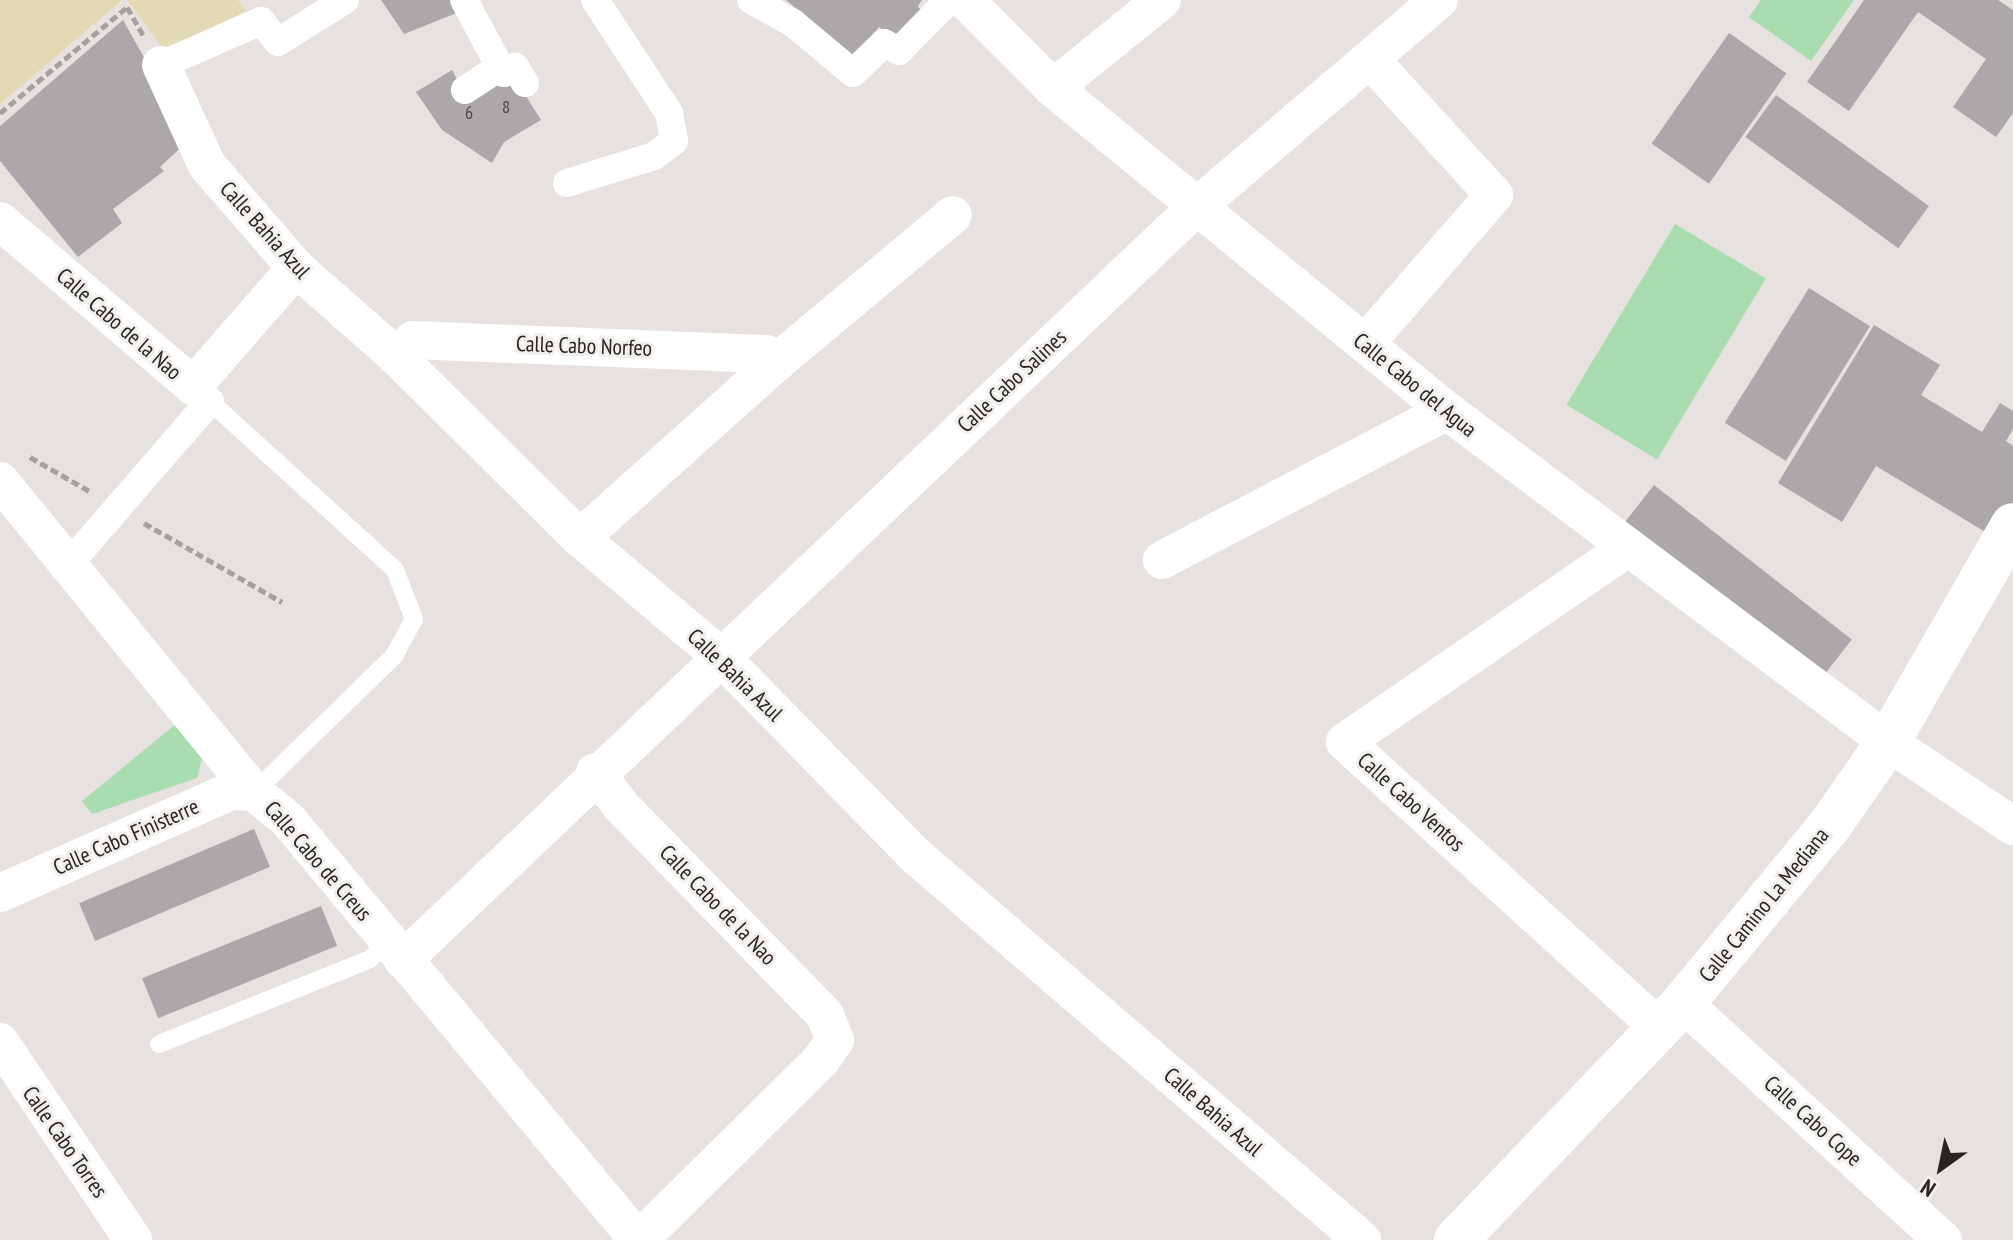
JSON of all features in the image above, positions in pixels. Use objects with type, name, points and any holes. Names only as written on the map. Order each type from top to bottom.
[{"type":"street","points":[[161,65],[261,21],[278,42],[345,0]]},
{"type":"street","points":[[464,0],[504,73],[515,67],[525,83]]},
{"type":"street","points":[[567,183],[654,156],[674,141],[669,113],[595,0]]},
{"type":"street","points":[[751,0],[793,23],[853,73],[884,43],[899,51],[949,0]]},
{"type":"street","name":"Calle Cabo del Agua","points":[[965,0],[1053,88],[1194,209],[1447,411],[1888,742],[2013,826]]},
{"type":"street","points":[[1053,88],[1162,0]]},
{"type":"street","name":"Calle Cabo Salines","points":[[395,951],[720,656],[1194,209],[1439,0]]},
{"type":"street","points":[[1365,344],[1494,195],[1370,59]]},
{"type":"street","name":"Calle Bahia Azul","points":[[161,65],[207,165],[296,268],[396,356],[580,538],[720,656],[916,856],[1362,1240]]},
{"type":"street","points":[[465,90],[500,67]]},
{"type":"street","points":[[580,538],[777,362],[953,215]]},
{"type":"street","name":"Calle Cabo de la Nao","points":[[0,221],[201,394],[296,268]]},
{"type":"street","name":"Calle Cabo Norfeo","points":[[396,356],[413,340],[766,354],[777,362]]},
{"type":"street","points":[[68,565],[201,394]]},
{"type":"street","points":[[1162,560],[1447,411]]},
{"type":"street","name":"Calle Cabo de Creus","points":[[0,481],[254,792],[272,803],[639,1240]]},
{"type":"street","name":"Calle Camino La Mediana","points":[[1456,1240],[1671,1016],[1828,828],[1888,742],[2013,525]]},
{"type":"street","name":"Calle Cabo Ventos","points":[[1627,548],[1345,742],[1671,1016]]},
{"type":"street","name":"Calle Cabo de la Nao","points":[[595,772],[622,807],[825,1015],[835,1040],[821,1060],[639,1240]]},
{"type":"street","name":"Calle Cabo Finisterre","points":[[0,893],[231,791],[254,792]]},
{"type":"street","name":"Calle Cabo Cope","points":[[1671,1016],[1943,1240]]},
{"type":"street","name":"Calle Cabo Torres","points":[[0,1042],[133,1240]]},
{"type":"lane","points":[[201,394],[395,570],[414,619],[394,656],[254,792]]},
{"type":"lane","points":[[159,1044],[395,951]]},
{"type":"path","points":[[0,113],[127,7],[161,65]]},
{"type":"green space","points":[[1761,0],[1854,0],[1811,61],[1749,17]]},
{"type":"green space","points":[[1675,224],[1766,279],[1657,459],[1566,405]]},
{"type":"green space","points":[[176,724],[203,754],[197,778],[92,814],[82,801]]},
{"type":"sand","points":[[0,0],[122,0],[0,104]]},
{"type":"sand","points":[[127,0],[238,0],[246,11],[164,50]]},
{"type":"building","points":[[381,0],[452,0],[459,12],[404,34]]},
{"type":"building","points":[[786,0],[922,0],[918,6],[921,11],[896,40],[879,27],[855,57]]},
{"type":"building","points":[[1864,0],[1998,0],[2013,10],[2013,113],[1996,137],[1953,107],[1986,59],[1918,12],[1849,111],[1807,82]]},
{"type":"building","points":[[123,20],[190,139],[160,167],[164,171],[113,209],[122,223],[78,257],[0,161],[0,126]]},
{"type":"building","points":[[1729,33],[1786,73],[1709,184],[1652,144]]},
{"type":"building","points":[[452,70],[467,97],[511,72],[541,120],[504,142],[492,163],[442,130],[416,92]]},
{"type":"building","points":[[1776,95],[1929,206],[1898,248],[1745,137]]},
{"type":"building","points":[[1809,288],[1870,326],[1786,461],[1725,423]]},
{"type":"building","points":[[1874,325],[1940,365],[1921,395],[1982,432],[2000,403],[2013,411],[2013,429],[2006,441],[2013,446],[2013,513],[1997,539],[1876,466],[1842,522],[1778,483]]},
{"type":"building","points":[[1654,485],[1852,640],[1822,678],[1624,524]]},
{"type":"building","points":[[254,829],[270,867],[95,941],[79,903]]},
{"type":"building","points":[[321,906],[337,946],[158,1018],[142,978]]}]
